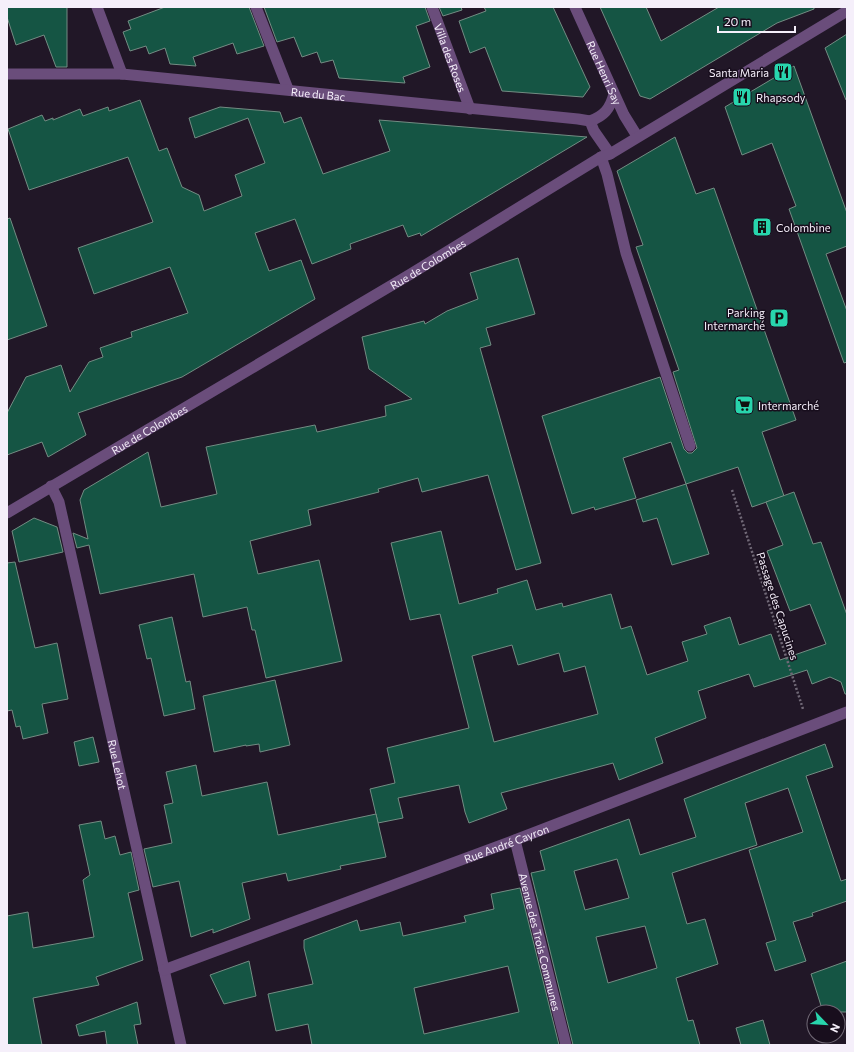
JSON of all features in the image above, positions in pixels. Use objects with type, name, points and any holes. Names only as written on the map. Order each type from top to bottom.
[{"type":"street","points":[[97,7],[122,74]]},
{"type":"street","points":[[256,7],[288,90]]},
{"type":"street","name":"Villa des Roses","points":[[432,7],[470,109]]},
{"type":"street","name":"Rue Henri Say","points":[[575,7],[614,94],[637,136]]},
{"type":"street","name":"Rue de Colombes","points":[[7,513],[409,275],[637,136],[847,11]]},
{"type":"street","name":"Rue du Bac","points":[[7,74],[122,74],[590,121]]},
{"type":"street","points":[[614,94],[611,105],[602,116],[590,121],[606,155],[607,174],[626,253],[690,446]]},
{"type":"street","name":"Rue Lehot","points":[[51,486],[59,502],[181,1045]]},
{"type":"street","name":"Rue André Cayron","points":[[164,970],[515,840],[847,712]]},
{"type":"street","name":"Avenue des Trois Communes","points":[[515,840],[566,1045]]},
{"type":"path","name":"Passage des Capucines","points":[[732,490],[809,726]]},
{"type":"building","points":[[7,7],[67,7],[67,67],[56,67],[44,35],[16,45],[7,17]]},
{"type":"building","points":[[165,7],[249,7],[264,46],[237,54],[233,43],[193,57],[196,66],[170,64],[165,48],[149,54],[146,46],[130,51],[123,32],[131,29],[128,21]]},
{"type":"building","points":[[264,7],[425,7],[430,21],[416,26],[430,67],[403,77],[405,83],[339,78],[333,60],[321,63],[317,52],[302,57],[294,37],[277,42]]},
{"type":"building","points":[[439,7],[461,7],[462,10],[443,16]]},
{"type":"building","points":[[484,7],[553,7],[590,87],[583,97],[502,91],[485,47],[470,53],[459,21],[486,11]]},
{"type":"building","points":[[600,7],[646,7],[661,41],[719,7],[814,7],[814,9],[777,23],[650,99],[640,96]]},
{"type":"building","points":[[847,34],[847,100],[846,100],[825,48]]},
{"type":"building","points":[[794,66],[847,213],[847,246],[826,254],[847,311],[847,362],[844,363],[789,209],[796,206],[772,143],[742,155],[725,107]]},
{"type":"building","points":[[140,100],[159,151],[167,148],[182,187],[199,195],[204,211],[242,196],[235,175],[265,163],[248,118],[195,138],[189,118],[220,107],[280,112],[284,123],[301,117],[323,174],[390,151],[379,120],[587,137],[421,236],[420,233],[408,237],[403,225],[350,244],[351,249],[312,264],[295,219],[255,233],[269,271],[301,260],[315,299],[182,377],[78,413],[86,435],[48,457],[42,442],[7,455],[7,413],[26,377],[61,365],[70,392],[89,362],[103,357],[100,348],[132,337],[131,332],[188,313],[170,267],[94,294],[78,248],[153,222],[128,157],[29,190],[8,129],[42,115],[45,121],[53,118],[53,120],[80,109],[83,116],[108,107],[109,111]]},
{"type":"building","points":[[675,137],[696,194],[714,188],[796,420],[762,432],[784,496],[752,507],[738,467],[686,484],[671,442],[623,458],[636,498],[595,510],[594,507],[572,514],[542,416],[660,377],[684,449],[688,453],[692,453],[697,448],[673,372],[679,370],[636,247],[643,245],[617,171]]},
{"type":"building","points":[[10,218],[47,326],[7,340],[7,219]]},
{"type":"building","points":[[518,258],[535,314],[486,328],[491,345],[480,348],[541,563],[516,570],[488,475],[422,492],[418,478],[378,489],[379,492],[308,510],[311,525],[250,541],[258,574],[319,560],[342,661],[266,678],[255,630],[252,630],[247,607],[203,617],[194,574],[100,594],[89,545],[77,548],[73,533],[88,539],[80,500],[84,490],[148,452],[161,507],[217,494],[206,447],[315,425],[317,432],[386,416],[385,406],[412,399],[369,369],[362,337],[424,321],[425,324],[447,311],[478,299],[470,273]]},
{"type":"building","points":[[686,484],[709,554],[672,565],[657,518],[643,522],[636,500]]},
{"type":"building","points":[[794,492],[813,544],[821,542],[847,615],[847,694],[845,694],[841,682],[830,677],[812,684],[807,670],[754,687],[749,674],[698,691],[706,718],[655,738],[663,763],[619,780],[613,763],[501,793],[507,809],[469,823],[459,785],[398,798],[403,818],[378,823],[370,789],[395,783],[387,748],[469,728],[440,614],[410,620],[391,543],[441,531],[459,604],[498,593],[497,589],[527,580],[536,610],[562,603],[563,607],[611,594],[621,629],[631,626],[647,675],[688,661],[682,642],[707,634],[704,626],[730,617],[739,645],[771,634],[780,660],[826,644],[810,604],[790,611],[767,551],[783,545],[766,502]],"holes":[[[512,645],[518,665],[559,653],[564,672],[585,666],[598,714],[494,742],[472,656]]]},
{"type":"building","points":[[34,518],[57,527],[63,552],[19,562],[12,531]]},
{"type":"building","points":[[15,562],[35,648],[57,643],[68,699],[42,704],[48,733],[23,739],[20,726],[16,727],[12,710],[7,711],[7,563]]},
{"type":"building","points":[[172,617],[186,682],[190,681],[195,709],[164,716],[151,658],[147,659],[139,625]]},
{"type":"building","points":[[275,680],[290,745],[260,752],[259,744],[246,745],[214,752],[203,696]]},
{"type":"building","points":[[93,737],[99,762],[79,766],[74,742]]},
{"type":"building","points":[[825,744],[833,767],[806,776],[841,881],[847,879],[847,901],[812,913],[813,916],[793,922],[806,961],[775,971],[766,943],[776,940],[749,850],[803,832],[788,788],[745,803],[757,845],[672,873],[687,924],[705,919],[718,964],[676,978],[688,1021],[693,1020],[700,1045],[573,1045],[531,873],[545,870],[540,851],[629,819],[640,855],[696,837],[684,799]],"holes":[[[617,859],[629,898],[585,910],[574,871]],[[645,926],[657,968],[608,983],[596,937]]]},
{"type":"building","points":[[196,765],[202,796],[267,782],[278,835],[376,814],[386,857],[340,866],[341,869],[288,881],[286,873],[242,883],[250,919],[213,933],[213,929],[191,937],[179,881],[153,887],[144,849],[172,843],[164,805],[173,803],[166,772]]},
{"type":"building","points":[[101,821],[105,839],[115,836],[120,855],[131,852],[139,890],[128,893],[143,960],[96,977],[99,985],[33,998],[42,1045],[7,1045],[7,916],[28,912],[33,948],[94,937],[83,880],[90,875],[79,825]]},
{"type":"building","points":[[520,888],[559,1045],[312,1045],[308,1024],[276,1031],[268,994],[313,984],[304,948],[304,940],[357,920],[360,931],[400,922],[403,936],[466,922],[464,916],[494,909],[491,894]],"holes":[[[508,966],[519,1012],[424,1034],[414,988]]]},
{"type":"building","points":[[249,961],[256,996],[224,1004],[210,975]]},
{"type":"building","points":[[847,961],[847,1012],[846,1004],[820,1004],[811,974]]},
{"type":"building","points":[[137,1002],[141,1024],[134,1025],[138,1045],[107,1045],[105,1031],[79,1036],[76,1025]]},
{"type":"building","points":[[763,1020],[770,1045],[741,1045],[736,1028]]},
{"type":"place","name":"Santa Maria","points":[[783,72]]},
{"type":"place","name":"Rhapsody","points":[[742,97]]},
{"type":"place","name":"Colombine","points":[[762,227]]},
{"type":"place","name":"Parking Intermarché","points":[[779,318]]},
{"type":"place","name":"Intermarché","points":[[744,405]]}]
